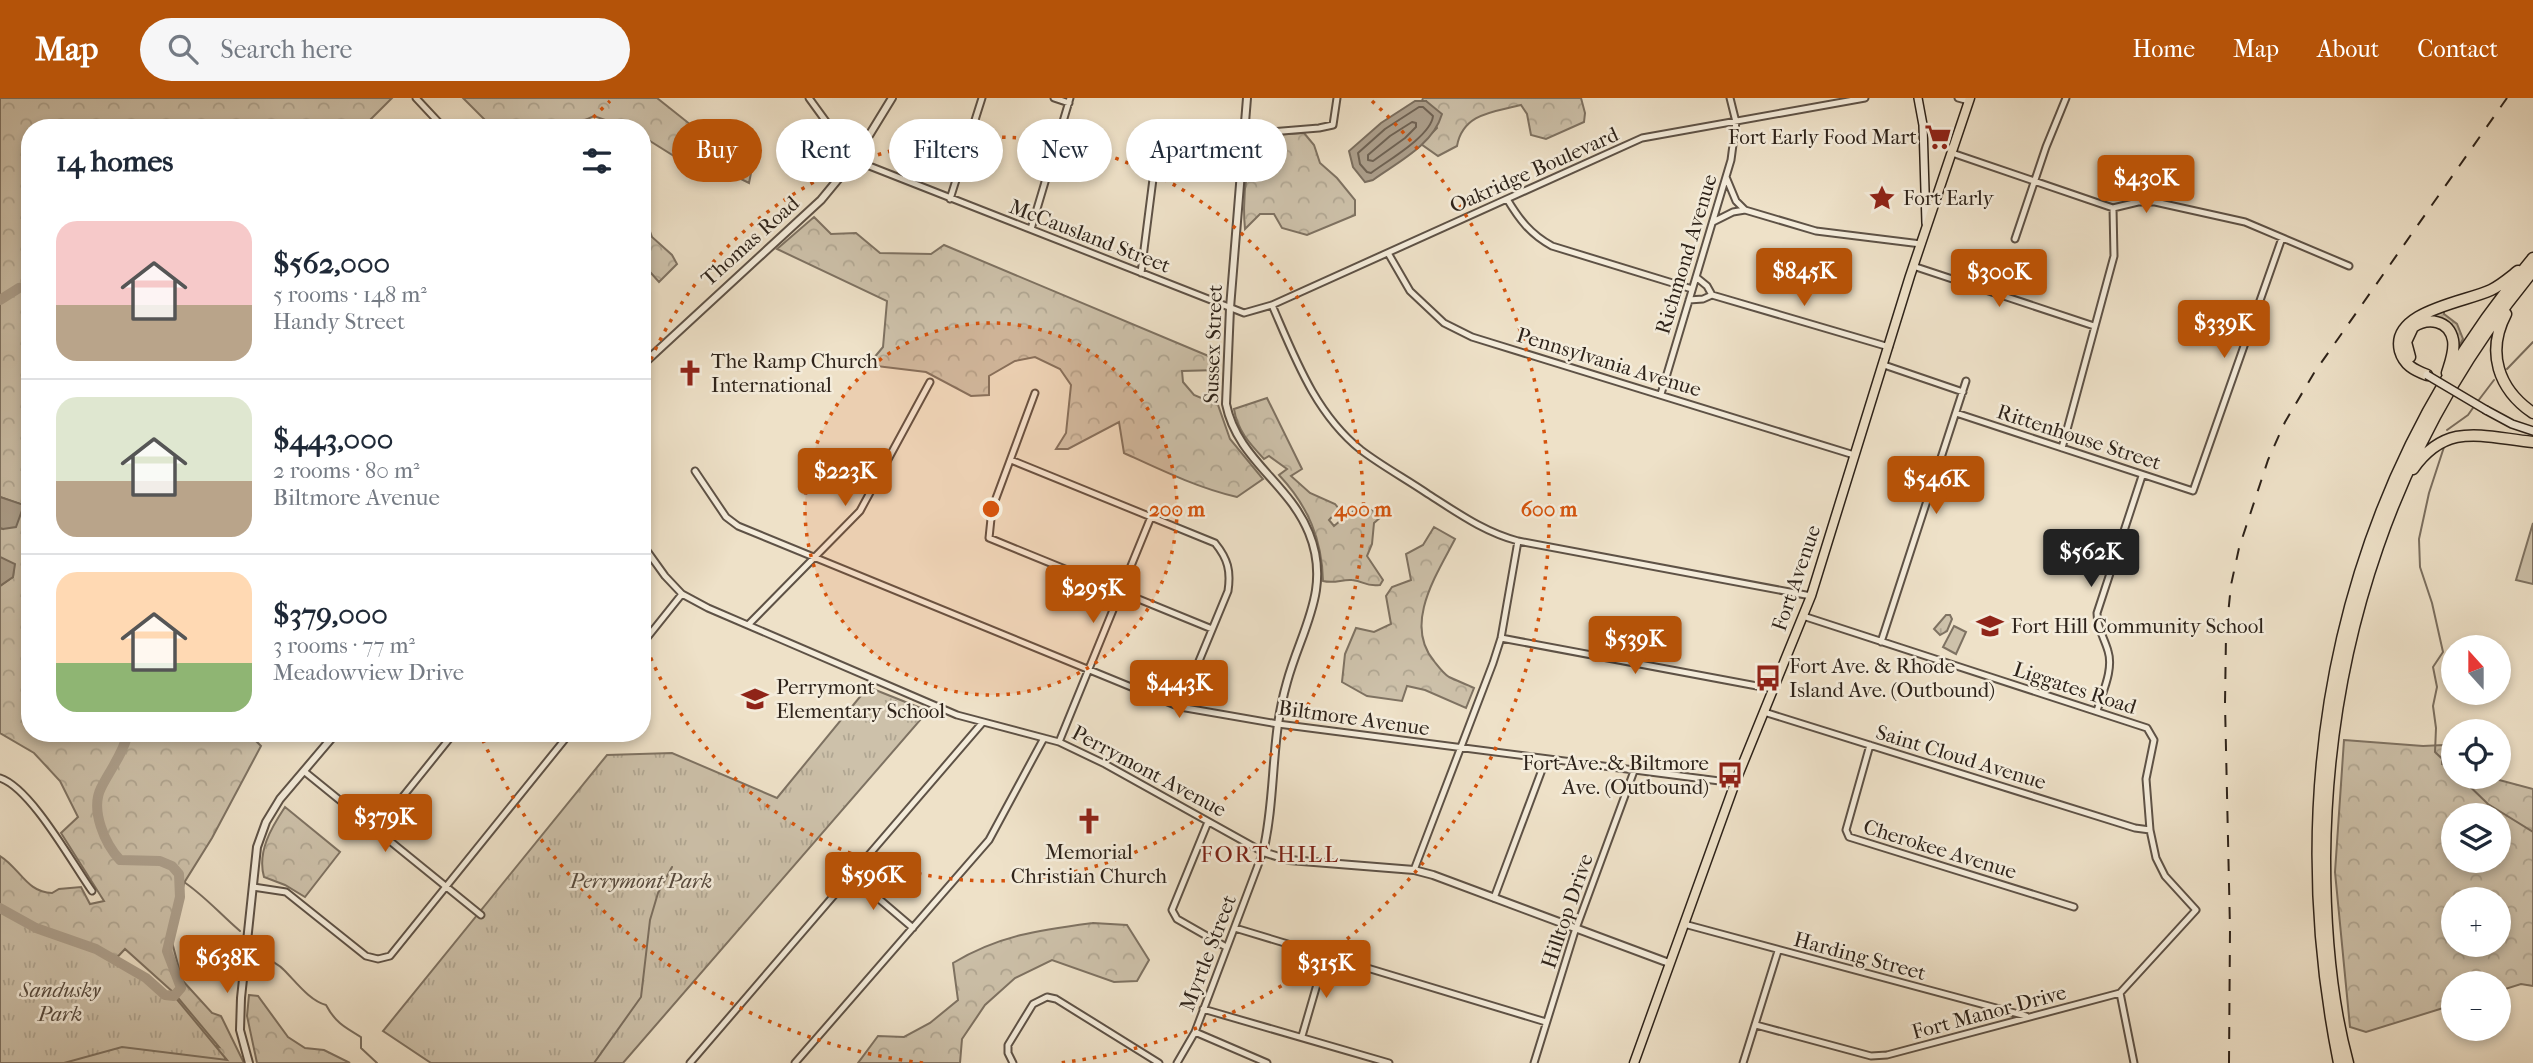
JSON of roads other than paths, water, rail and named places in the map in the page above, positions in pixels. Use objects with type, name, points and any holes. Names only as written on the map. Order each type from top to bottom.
[{"type":"highway","points":[[2427,375],[2409,366],[2401,355],[2400,338],[2404,327],[2421,315],[2490,291],[2531,268]]},
{"type":"highway","points":[[2339,1063],[2319,926],[2316,830],[2326,718],[2344,629],[2373,533],[2402,464],[2445,383],[2491,311],[2531,268]]},
{"type":"highway","points":[[2531,268],[2499,327],[2496,358],[2508,390],[2533,413]]},
{"type":"highway","points":[[2348,1063],[2331,973],[2325,878],[2328,778],[2334,721],[2356,614],[2376,550],[2401,486],[2429,427],[2487,332],[2531,268]]},
{"type":"highway","points":[[2427,375],[2409,356],[2406,342],[2413,327],[2432,321],[2443,325],[2453,338],[2453,351],[2445,383]]},
{"type":"highway","points":[[2401,486],[2428,450],[2449,438],[2475,436],[2533,442]]},
{"type":"main road","points":[[1918,98],[1923,125],[1926,227]]},
{"type":"main road","name":"Fort Avenue","points":[[1634,1063],[1735,783],[1811,596],[1913,266],[1969,100]]},
{"type":"main road","points":[[2427,375],[2512,424],[2533,431]]},
{"type":"street","points":[[416,98],[436,119]]},
{"type":"street","points":[[809,98],[824,119]]},
{"type":"street","name":"Thomas Road","points":[[875,125],[892,98]]},
{"type":"street","points":[[950,199],[982,98]]},
{"type":"street","points":[[1031,229],[1069,100],[1054,98]]},
{"type":"street","name":"Sussex Street","points":[[1245,119],[1247,98]]},
{"type":"street","points":[[1287,131],[1333,125],[1337,98]]},
{"type":"street","points":[[1730,98],[1736,122]]},
{"type":"street","points":[[1821,98],[1822,106]]},
{"type":"street","name":"Oakridge Boulevard","points":[[1230,308],[1244,313],[1272,306],[1642,138],[1865,98]]},
{"type":"street","points":[[1958,98],[1969,100]]},
{"type":"street","points":[[2015,239],[2046,147],[2066,98]]},
{"type":"street","name":"Richmond Avenue","points":[[1661,394],[1726,177],[1736,122]]},
{"type":"street","points":[[1952,153],[2113,208],[2138,202],[2155,202],[2245,222],[2349,266]]},
{"type":"street","name":"McCausland Street","points":[[875,169],[1230,308]]},
{"type":"street","points":[[1726,177],[1736,201],[1745,210]]},
{"type":"street","name":"Thomas Road","points":[[651,355],[821,200],[835,182]]},
{"type":"street","points":[[1141,273],[1153,182]]},
{"type":"street","name":"Sussex Street","points":[[1240,182],[1225,390],[1229,418],[1238,439],[1290,499],[1304,522],[1311,537],[1317,570],[1315,601],[1286,682],[1278,724],[1269,830],[1263,852]]},
{"type":"street","points":[[1507,199],[1521,222],[1536,238],[1552,246],[1692,289]]},
{"type":"street","points":[[2062,448],[2114,256],[2113,208]]},
{"type":"street","points":[[1712,223],[1733,212],[1745,210],[1816,231],[1921,244]]},
{"type":"street","name":"Rittenhouse Street","points":[[1956,413],[2193,491],[2282,237]]},
{"type":"street","name":"Pennsylvania Avenue","points":[[1388,253],[1410,291],[1444,323],[1472,337],[1854,454]]},
{"type":"street","points":[[1913,266],[2094,326]]},
{"type":"street","points":[[1696,278],[1707,286],[1713,295]]},
{"type":"street","points":[[1689,300],[1713,295],[1889,348]]},
{"type":"street","points":[[1272,306],[1306,384],[1332,420],[1361,450],[1472,523],[1496,535],[1518,541],[1811,596]]},
{"type":"street","points":[[1884,365],[1963,392]]},
{"type":"street","points":[[1881,642],[1966,381]]},
{"type":"street","points":[[748,625],[860,511],[930,382]]},
{"type":"street","points":[[1035,393],[992,509],[989,538],[1212,629]]},
{"type":"street","points":[[1012,460],[1215,543],[1224,555],[1231,573],[1228,591],[1180,707]]},
{"type":"street","name":"Biltmore Avenue","points":[[695,471],[731,522],[1087,671],[1180,707],[1278,724],[1735,783]]},
{"type":"street","points":[[2097,711],[2110,665],[2109,652],[2097,625],[2097,613],[2142,476]]},
{"type":"street","points":[[1059,741],[1151,517]]},
{"type":"street","points":[[1414,870],[1501,638],[1518,541]]},
{"type":"street","name":"Perrymont Avenue","points":[[651,557],[682,594],[957,715],[1059,741],[1263,852],[1289,860],[1414,870],[1433,875],[1669,963]]},
{"type":"street","points":[[651,633],[682,594]]},
{"type":"street","name":"Liggates Road","points":[[1803,616],[2097,711],[2147,728],[2153,734],[2154,743],[2147,779],[2150,830],[2156,858],[2165,876],[2196,910],[2120,993]]},
{"type":"street","points":[[1501,638],[1773,688]]},
{"type":"street","name":"Saint Cloud Avenue","points":[[1764,712],[2135,828],[2150,830]]},
{"type":"street","points":[[690,1063],[983,722]]},
{"type":"street","points":[[796,1063],[989,840],[1044,738]]},
{"type":"street","points":[[249,1063],[240,1030],[240,998],[257,847],[266,822],[281,799],[329,742]]},
{"type":"street","points":[[376,830],[447,742]]},
{"type":"street","points":[[253,887],[286,892],[366,956],[378,960],[390,956],[563,742]]},
{"type":"street","name":"Cherokee Avenue","points":[[1870,745],[1846,830],[1849,837],[2074,908]]},
{"type":"street","points":[[1494,898],[1546,759]]},
{"type":"street","name":"Hilltop Drive","points":[[1534,1063],[1576,929],[1634,771]]},
{"type":"street","points":[[305,772],[481,915]]},
{"type":"street","points":[[0,778],[9,781],[25,794],[92,891]]},
{"type":"street","points":[[1208,822],[1172,910],[1177,919],[1226,947]]},
{"type":"street","name":"Myrtle Street","points":[[1177,1063],[1195,1032],[1263,852]]},
{"type":"street","points":[[851,875],[913,928]]},
{"type":"street","name":"Harding Street","points":[[1684,924],[2029,1017]]},
{"type":"street","points":[[1235,928],[1546,1022]]},
{"type":"street","points":[[1743,1063],[1778,951]]},
{"type":"street","points":[[1302,1036],[1325,957]]},
{"type":"street","points":[[2120,993],[2134,1063]]},
{"type":"street","name":"Fort Manor Drive","points":[[1756,1025],[1871,1056],[1887,1055],[2120,993]]},
{"type":"street","points":[[1013,1063],[1008,1053],[1008,1045],[1033,1004],[1047,997],[1056,999],[1159,1063]]},
{"type":"street","points":[[1203,1009],[1389,1063]]},
{"type":"street","points":[[1195,1032],[1267,1063]]},
{"type":"water","points":[[1415,101],[1426,101],[1442,114],[1431,135],[1414,152],[1373,180],[1365,182],[1353,167],[1349,151],[1381,123]]},
{"type":"water","points":[[0,497],[21,504],[16,527],[0,528]]},
{"type":"water","points":[[0,557],[15,564],[13,577],[0,586]]},
{"type":"waterway","points":[[0,300],[21,288]]},
{"type":"waterway","points":[[2507,369],[2533,342]]},
{"type":"waterway","points":[[2478,401],[2494,380]]},
{"type":"waterway","points":[[2447,430],[2468,415],[2475,405]]},
{"type":"waterway","points":[[2441,758],[2435,752],[2433,706],[2437,687],[2433,667],[2443,652],[2432,603],[2420,567],[2419,539],[2429,493],[2444,447]]},
{"type":"waterway","points":[[0,908],[36,928],[96,949],[146,978],[165,995],[174,996],[181,988],[167,951],[180,897],[179,874],[172,866],[160,861],[120,860],[104,836],[98,816],[101,788],[126,742]]},
{"type":"waterway","points":[[2472,789],[2488,804],[2533,832]]},
{"type":"waterway","points":[[594,1063],[641,997],[650,920],[658,893],[672,867]]},
{"type":"waterway","points":[[181,880],[240,931]]},
{"type":"waterway","points":[[253,945],[255,951],[264,952],[309,995],[326,1005],[340,1024],[361,1037],[361,1048],[377,1063]]},
{"type":"railway","points":[[2229,1063],[2226,635],[2231,585],[2239,548],[2268,460],[2285,422],[2314,373],[2507,98]]},
{"type":"place","name":"Fort Early Food Mart","points":[[1938,137]]},
{"type":"place","name":"Fort Early","points":[[1882,198]]},
{"type":"place","name":"The Ramp Church International","points":[[690,373]]},
{"type":"place","name":"Fort Hill Community School","points":[[1990,626]]},
{"type":"place","name":"Fort Ave. & Rhode Island Ave. (Outbound)","points":[[1768,678]]},
{"type":"place","name":"Perrymont Elementary School","points":[[755,699]]},
{"type":"place","name":"Fort Ave. & Biltmore Ave. (Outbound)","points":[[1730,775]]},
{"type":"place","name":"Memorial Christian Church","points":[[1089,821]]},
{"type":"district","name":"FORT HILL","points":[[1270,854]]},
{"type":"park label","name":"Perrymont Park","points":[[641,881]]},
{"type":"park label","name":"Sandusky Park","points":[[60,1002]]}]
